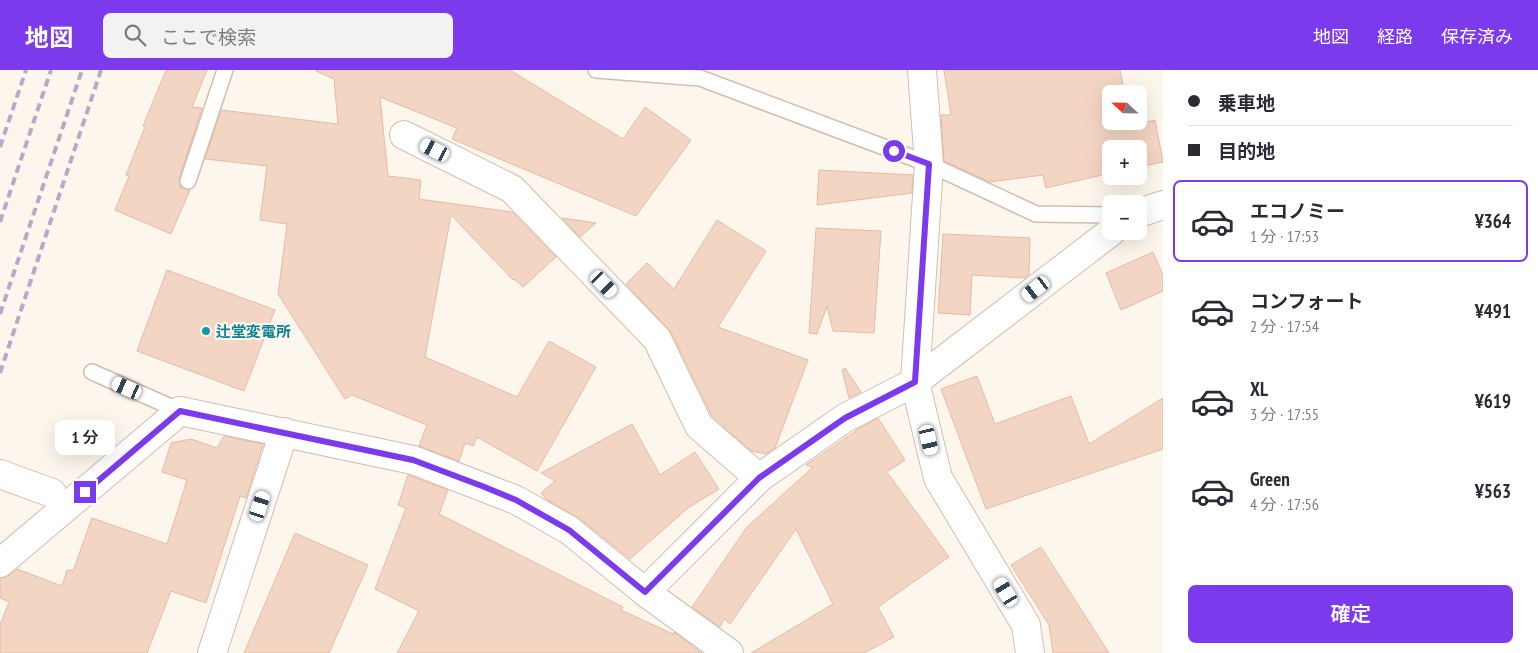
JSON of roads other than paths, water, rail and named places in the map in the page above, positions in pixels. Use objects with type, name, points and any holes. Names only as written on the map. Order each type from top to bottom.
[{"type":"street","points":[[922,70],[929,164],[915,382],[938,478],[1026,625],[1030,653]]},
{"type":"street","points":[[404,135],[512,189],[657,338],[699,426],[759,478]]},
{"type":"street","points":[[1147,210],[1163,205]]},
{"type":"street","points":[[645,592],[759,478],[845,418],[915,382],[1102,239]]},
{"type":"street","points":[[0,563],[180,411],[413,460],[516,500],[569,530],[645,592],[729,653]]},
{"type":"street","points":[[212,653],[284,432]]},
{"type":"street","points":[[0,474],[52,493]]},
{"type":"lane","points":[[188,181],[225,70]]},
{"type":"lane","points":[[596,70],[700,78],[929,164],[1036,214],[1102,215]]},
{"type":"lane","points":[[92,372],[180,411]]},
{"type":"railway","points":[[0,147],[26,70]]},
{"type":"railway","points":[[0,222],[51,70]]},
{"type":"railway","points":[[0,314],[82,70]]},
{"type":"railway","points":[[0,373],[101,70]]},
{"type":"place","name":"辻堂変電所","points":[[206,331]]}]
